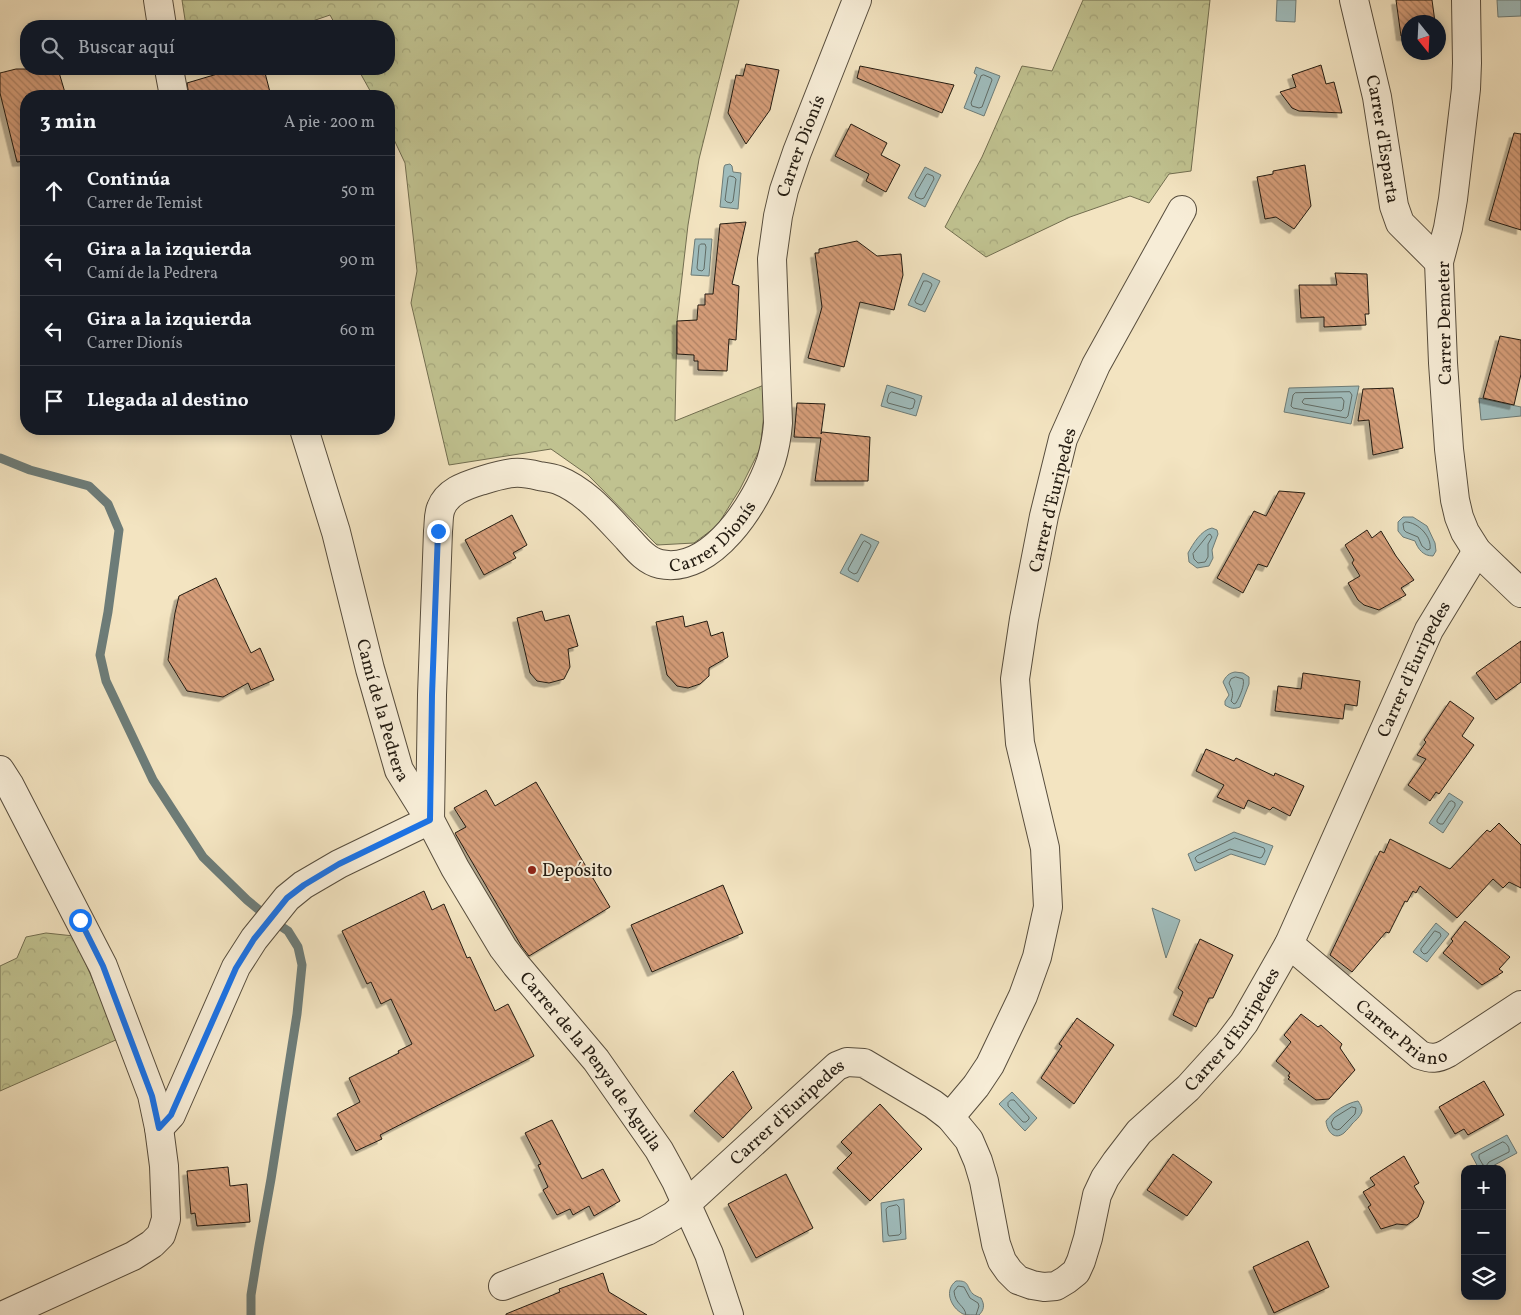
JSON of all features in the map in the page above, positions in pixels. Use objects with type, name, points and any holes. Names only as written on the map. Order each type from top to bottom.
[{"type":"street","points":[[158,0],[161,20]]},
{"type":"street","name":"Carrer Dionís","points":[[430,820],[438,531],[441,508],[452,492],[467,485],[514,473],[531,474],[558,480],[584,495],[644,556],[658,564],[670,565],[686,563],[717,545],[748,508],[762,482],[771,461],[778,423],[772,259],[778,216],[784,190],[800,144],[857,0]]},
{"type":"street","name":"Carrer d'Esparta","points":[[1354,0],[1377,97],[1388,175],[1397,215],[1400,223],[1406,230],[1439,262]]},
{"type":"street","name":"Carrer Demeter","points":[[1466,0],[1466,89],[1453,199],[1439,262],[1449,450],[1455,500],[1465,532],[1477,551],[1521,592]]},
{"type":"street","points":[[170,75],[173,90]]},
{"type":"street","name":"Carrer d'Euripedes","points":[[950,1117],[976,1086],[990,1065],[1023,996],[1037,958],[1048,906],[1045,848],[1020,743],[1015,679],[1024,619],[1042,526],[1063,439],[1096,364],[1182,210]]},
{"type":"street","name":"Camí de la Pedrera","points":[[306,435],[336,532],[370,669],[398,770],[430,820]]},
{"type":"street","name":"Carrer d'Euripedes","points":[[503,1286],[647,1231],[674,1216],[837,1066],[847,1062],[864,1063],[933,1104],[950,1117],[969,1140],[984,1181],[996,1244],[1008,1271],[1018,1280],[1044,1287],[1056,1286],[1066,1280],[1076,1272],[1081,1261],[1097,1195],[1105,1178],[1139,1132],[1188,1088],[1228,1044],[1244,1023],[1289,944],[1429,630],[1477,551]]},
{"type":"street","points":[[0,770],[14,792],[103,966],[152,1096],[164,1166],[166,1219],[161,1234],[152,1244],[133,1256],[4,1315]]},
{"type":"street","points":[[159,1128],[171,1115],[236,968],[254,939],[287,898],[304,885],[339,864],[430,820]]},
{"type":"street","name":"Carrer de la Penya de Aguila","points":[[430,820],[455,868],[503,948],[596,1060],[659,1150],[708,1254],[729,1315]]},
{"type":"street","name":"Carrer Priano","points":[[1289,944],[1420,1055],[1430,1059],[1440,1058],[1521,1005]]},
{"type":"green space","points":[[182,0],[739,0],[699,159],[688,225],[677,321],[675,421],[764,385],[764,415],[760,449],[740,489],[717,526],[694,543],[657,545],[588,475],[551,449],[449,465],[411,303],[417,271],[405,163],[395,142],[395,90],[370,90],[361,75],[395,75],[395,20],[333,20],[330,15],[315,20],[185,20]]},
{"type":"green space","points":[[1083,0],[1210,0],[1191,171],[1169,174],[1149,203],[1130,196],[1070,217],[986,257],[945,227],[982,157],[1022,66],[1052,71]]},
{"type":"green space","points":[[46,933],[74,936],[118,1039],[0,1091],[0,966],[17,958],[26,937]]},
{"type":"water","points":[[1277,0],[1296,0],[1295,22],[1276,21]]},
{"type":"water","points":[[1497,0],[1521,0],[1521,16],[1498,17]]},
{"type":"water","points":[[976,67],[1000,76],[984,116],[964,108],[977,75],[974,73]]},
{"type":"water","points":[[730,164],[733,172],[741,173],[738,209],[720,207],[724,167]]},
{"type":"water","points":[[925,167],[941,175],[925,207],[908,198]]},
{"type":"water","points":[[695,239],[712,239],[709,276],[691,275]]},
{"type":"water","points":[[923,273],[940,281],[925,312],[908,305]]},
{"type":"water","points":[[887,385],[922,396],[916,416],[881,406]]},
{"type":"water","points":[[1359,386],[1351,424],[1284,412],[1289,388]]},
{"type":"water","points":[[1479,398],[1521,407],[1521,416],[1481,420]]},
{"type":"water","points":[[1403,517],[1413,517],[1427,526],[1435,543],[1436,551],[1433,556],[1424,553],[1419,549],[1415,541],[1403,537],[1398,531],[1398,522]]},
{"type":"water","points":[[1212,528],[1217,530],[1218,534],[1212,550],[1213,558],[1209,566],[1197,568],[1189,562],[1188,553],[1201,534]]},
{"type":"water","points":[[861,534],[879,542],[858,582],[840,573]]},
{"type":"water","points":[[1235,672],[1243,673],[1249,677],[1249,684],[1240,707],[1232,708],[1225,705],[1229,695],[1223,682],[1228,675]]},
{"type":"water","points":[[1449,793],[1463,802],[1443,833],[1429,823]]},
{"type":"water","points":[[1234,832],[1273,846],[1265,865],[1231,854],[1195,871],[1188,854]]},
{"type":"water","points":[[1152,908],[1180,920],[1166,958]]},
{"type":"water","points":[[1436,923],[1449,934],[1427,962],[1413,952]]},
{"type":"water","points":[[1012,1092],[1037,1118],[1025,1131],[999,1104]]},
{"type":"water","points":[[1358,1101],[1362,1110],[1359,1117],[1344,1133],[1337,1136],[1332,1134],[1326,1121],[1340,1108]]},
{"type":"water","points":[[1507,1135],[1517,1153],[1494,1165],[1477,1165],[1471,1154]]},
{"type":"water","points":[[904,1199],[906,1239],[883,1242],[881,1203]]},
{"type":"water","points":[[956,1281],[966,1283],[973,1294],[981,1298],[983,1307],[979,1315],[963,1314],[952,1303],[950,1289]]},
{"type":"building","points":[[1396,0],[1432,0],[1434,15],[1401,15],[1401,36]]},
{"type":"building","points":[[746,64],[779,70],[770,110],[746,144],[728,113],[736,75],[743,76]]},
{"type":"building","points":[[1321,65],[1326,84],[1334,82],[1342,113],[1299,111],[1292,108],[1280,92],[1296,87],[1292,75]]},
{"type":"building","points":[[860,66],[954,85],[942,113],[857,78]]},
{"type":"building","points":[[20,69],[20,75],[60,75],[64,90],[20,90],[20,162],[17,162],[0,93],[0,73]]},
{"type":"building","points":[[214,75],[266,75],[269,90],[188,90],[187,83]]},
{"type":"building","points":[[851,124],[887,143],[881,155],[900,165],[886,192],[866,181],[869,174],[835,156]]},
{"type":"building","points":[[1514,133],[1521,134],[1521,230],[1489,220]]},
{"type":"building","points":[[1305,165],[1311,206],[1294,229],[1276,217],[1265,219],[1257,177],[1273,174],[1273,171]]},
{"type":"building","points":[[746,222],[732,284],[739,286],[736,340],[729,339],[727,371],[698,370],[698,361],[694,361],[694,355],[677,354],[677,321],[697,320],[698,305],[705,305],[705,294],[713,294],[720,224]]},
{"type":"building","points":[[857,241],[877,256],[901,254],[903,275],[894,310],[860,302],[844,367],[808,358],[822,307],[815,253],[819,253],[819,249]]},
{"type":"building","points":[[1335,273],[1367,274],[1369,314],[1365,314],[1366,325],[1324,327],[1324,317],[1301,318],[1299,285],[1337,285]]},
{"type":"building","points":[[1500,336],[1521,340],[1521,374],[1514,405],[1483,398]]},
{"type":"building","points":[[1393,388],[1403,448],[1373,455],[1369,420],[1358,421],[1363,389]]},
{"type":"building","points":[[797,403],[825,404],[821,434],[822,432],[870,437],[868,481],[815,481],[821,438],[794,437]]},
{"type":"building","points":[[1279,491],[1305,493],[1267,567],[1258,564],[1243,593],[1217,578],[1254,511],[1266,516]]},
{"type":"building","points":[[512,515],[527,545],[513,553],[516,558],[484,575],[465,540]]},
{"type":"building","points":[[1367,530],[1372,538],[1381,531],[1396,556],[1414,580],[1401,588],[1406,595],[1379,610],[1364,605],[1358,600],[1348,583],[1360,576],[1352,563],[1354,560],[1345,545]]},
{"type":"building","points":[[216,578],[251,653],[260,648],[274,680],[251,690],[248,683],[223,697],[187,691],[168,660],[179,596]]},
{"type":"building","points":[[542,611],[545,621],[569,615],[578,646],[568,649],[570,667],[564,679],[549,683],[537,681],[530,673],[517,618]]},
{"type":"building","points":[[683,616],[685,627],[707,621],[711,636],[723,632],[728,657],[709,668],[709,676],[700,684],[688,688],[677,686],[667,675],[656,622]]},
{"type":"building","points":[[1521,641],[1521,682],[1496,700],[1476,673]]},
{"type":"building","points":[[1303,673],[1360,681],[1357,706],[1345,704],[1343,719],[1275,711],[1278,686],[1301,689]]},
{"type":"building","points":[[1450,701],[1474,718],[1462,736],[1474,745],[1439,794],[1436,792],[1430,801],[1408,785],[1426,759],[1417,755],[1426,742],[1424,740]]},
{"type":"building","points":[[1206,749],[1234,761],[1236,758],[1274,776],[1275,773],[1304,786],[1290,816],[1273,807],[1270,810],[1248,800],[1244,809],[1217,797],[1224,785],[1196,771]]},
{"type":"building","name":"Depósito","points":[[536,782],[610,907],[529,956],[455,833],[466,827],[454,808],[486,790],[495,806]]},
{"type":"building","points":[[1499,823],[1521,845],[1521,888],[1509,882],[1503,888],[1493,879],[1457,918],[1420,886],[1416,893],[1413,891],[1407,902],[1405,901],[1389,933],[1386,932],[1352,972],[1330,955],[1380,851],[1384,853],[1390,839],[1450,869],[1487,830],[1490,832]]},
{"type":"building","points":[[723,885],[743,933],[652,972],[631,925]]},
{"type":"building","points":[[424,891],[432,910],[444,904],[467,958],[470,957],[495,1011],[508,1004],[534,1056],[380,1135],[382,1139],[356,1151],[337,1114],[360,1102],[349,1078],[399,1053],[398,1051],[412,1044],[391,999],[381,1004],[371,982],[367,984],[342,931]]},
{"type":"building","points":[[1465,921],[1510,957],[1499,969],[1503,972],[1482,985],[1443,953]]},
{"type":"building","points":[[1200,939],[1233,955],[1213,998],[1209,998],[1196,1027],[1173,1015],[1183,992],[1178,988]]},
{"type":"building","points":[[1301,1014],[1318,1027],[1321,1025],[1342,1044],[1340,1048],[1355,1070],[1329,1099],[1316,1100],[1288,1079],[1290,1073],[1276,1061],[1291,1042],[1284,1035]]},
{"type":"building","points":[[1077,1018],[1114,1045],[1074,1104],[1041,1078],[1062,1046],[1059,1044]]},
{"type":"building","points":[[733,1071],[752,1108],[723,1138],[694,1111]]},
{"type":"building","points":[[1484,1081],[1504,1115],[1468,1135],[1464,1129],[1455,1134],[1439,1107]]},
{"type":"building","points":[[880,1104],[922,1149],[870,1201],[837,1168],[852,1153],[841,1142]]},
{"type":"building","points":[[552,1120],[582,1179],[603,1169],[620,1201],[594,1216],[589,1206],[573,1215],[570,1209],[557,1215],[543,1190],[548,1187],[538,1165],[541,1164],[525,1133]]},
{"type":"building","points":[[1173,1154],[1212,1182],[1187,1216],[1147,1190]]},
{"type":"building","points":[[1404,1156],[1419,1183],[1414,1186],[1424,1202],[1418,1217],[1407,1225],[1397,1224],[1381,1229],[1368,1207],[1371,1205],[1363,1192],[1375,1185],[1370,1178]]},
{"type":"building","points":[[228,1167],[230,1186],[247,1184],[250,1222],[197,1226],[195,1213],[191,1214],[187,1171]]},
{"type":"building","points":[[786,1174],[813,1228],[756,1258],[728,1204]]},
{"type":"building","points":[[1308,1241],[1329,1287],[1274,1313],[1253,1267]]},
{"type":"building","points":[[603,1273],[609,1292],[647,1315],[506,1315],[560,1292],[559,1289]]},
{"type":"waterway","points":[[0,458],[30,470],[89,486],[108,504],[119,530],[100,655],[106,681],[153,780],[203,857],[247,900],[288,931],[298,947],[302,965],[297,1014],[251,1295],[251,1315]]},
{"type":"place","name":"Depósito","points":[[532,870]]},
{"type":"route","points":[[80,920],[103,966],[152,1096],[159,1128],[171,1115],[236,968],[254,939],[287,898],[304,885],[339,864],[430,820],[435,585],[438,531]]}]
